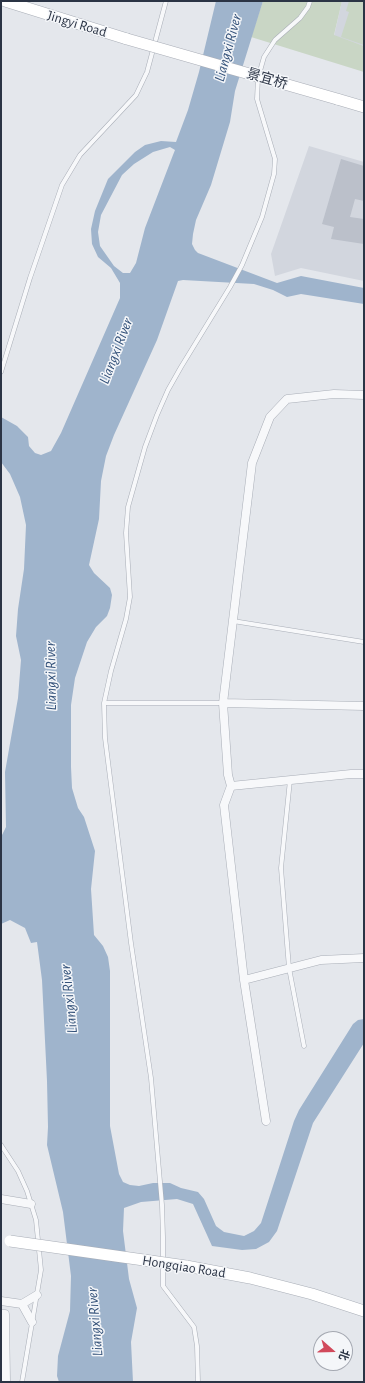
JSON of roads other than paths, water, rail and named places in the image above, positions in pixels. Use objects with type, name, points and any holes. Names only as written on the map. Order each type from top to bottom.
[{"type":"street","name":"Jingyi Road","points":[[5,1],[127,39]]},
{"type":"street","name":"景宜桥","points":[[127,39],[364,107]]},
{"type":"street","points":[[266,1121],[244,980],[224,805],[231,786],[228,775],[223,703],[252,463],[270,417],[287,399],[334,394],[364,395]]},
{"type":"street","points":[[223,703],[364,706]]},
{"type":"street","points":[[231,786],[364,774]]},
{"type":"street","points":[[244,980],[322,960],[364,958]]},
{"type":"street","points":[[1,1199],[31,1204]]},
{"type":"street","name":"Hongqiao Road","points":[[6,1240],[186,1266],[250,1278],[312,1294],[364,1311]]},
{"type":"street","points":[[1,1301],[22,1304],[37,1295]]},
{"type":"street","points":[[22,1304],[32,1322]]},
{"type":"street","points":[[1,1314],[5,1314],[6,1382]]},
{"type":"lane","points":[[1,372],[30,278],[62,185],[80,154],[136,95],[147,72],[166,1]]},
{"type":"lane","points":[[198,1382],[197,1346],[194,1328],[163,1286],[162,1205],[151,1078],[131,943],[105,738],[104,703],[111,671],[126,619],[130,597],[126,533],[128,506],[145,447],[156,415],[168,390],[242,265],[262,216],[274,174],[275,159],[257,100],[258,78],[264,57],[275,40],[300,18],[308,8],[310,1]]},
{"type":"lane","points":[[234,621],[364,642]]},
{"type":"lane","points":[[104,703],[223,703]]},
{"type":"lane","points":[[290,780],[280,868],[289,968],[304,1046]]},
{"type":"lane","points":[[1,1145],[18,1171],[27,1191],[36,1220],[41,1270],[22,1382]]},
{"type":"water","name":"Liangxi River","points":[[216,1],[263,1],[235,91],[230,122],[211,185],[196,220],[192,244],[195,250],[198,253],[277,283],[301,276],[364,288],[364,304],[301,294],[287,297],[273,290],[254,284],[178,281],[157,340],[106,456],[101,481],[99,519],[89,565],[94,573],[110,588],[112,595],[107,616],[96,627],[87,642],[75,678],[71,705],[71,767],[72,788],[78,808],[84,817],[95,851],[91,889],[94,935],[103,946],[108,957],[110,971],[110,1126],[119,1174],[123,1182],[130,1185],[139,1186],[153,1183],[170,1183],[181,1188],[198,1192],[204,1199],[216,1226],[224,1232],[244,1236],[254,1231],[261,1223],[294,1121],[299,1110],[353,1024],[358,1020],[364,1019],[364,1043],[313,1123],[277,1231],[269,1242],[256,1249],[242,1250],[212,1246],[193,1204],[177,1199],[141,1202],[124,1208],[123,1231],[129,1279],[137,1308],[131,1342],[133,1382],[59,1382],[57,1376],[58,1356],[70,1311],[71,1276],[63,1212],[47,1145],[47,1081],[42,980],[37,942],[31,943],[25,928],[10,920],[1,924],[1,837],[6,827],[5,772],[18,698],[21,660],[16,636],[18,609],[24,569],[26,525],[20,497],[10,474],[1,462],[1,417],[17,426],[28,437],[29,446],[35,453],[41,455],[51,451],[61,433],[120,298],[120,283],[111,268],[98,257],[92,244],[91,229],[95,211],[108,179],[135,152],[145,145],[161,141],[176,142],[188,110]],"holes":[[[170,147],[175,150],[145,228],[136,263],[130,273],[123,273],[114,266],[100,246],[98,232],[101,215],[122,175],[134,164],[153,152]]]}]
